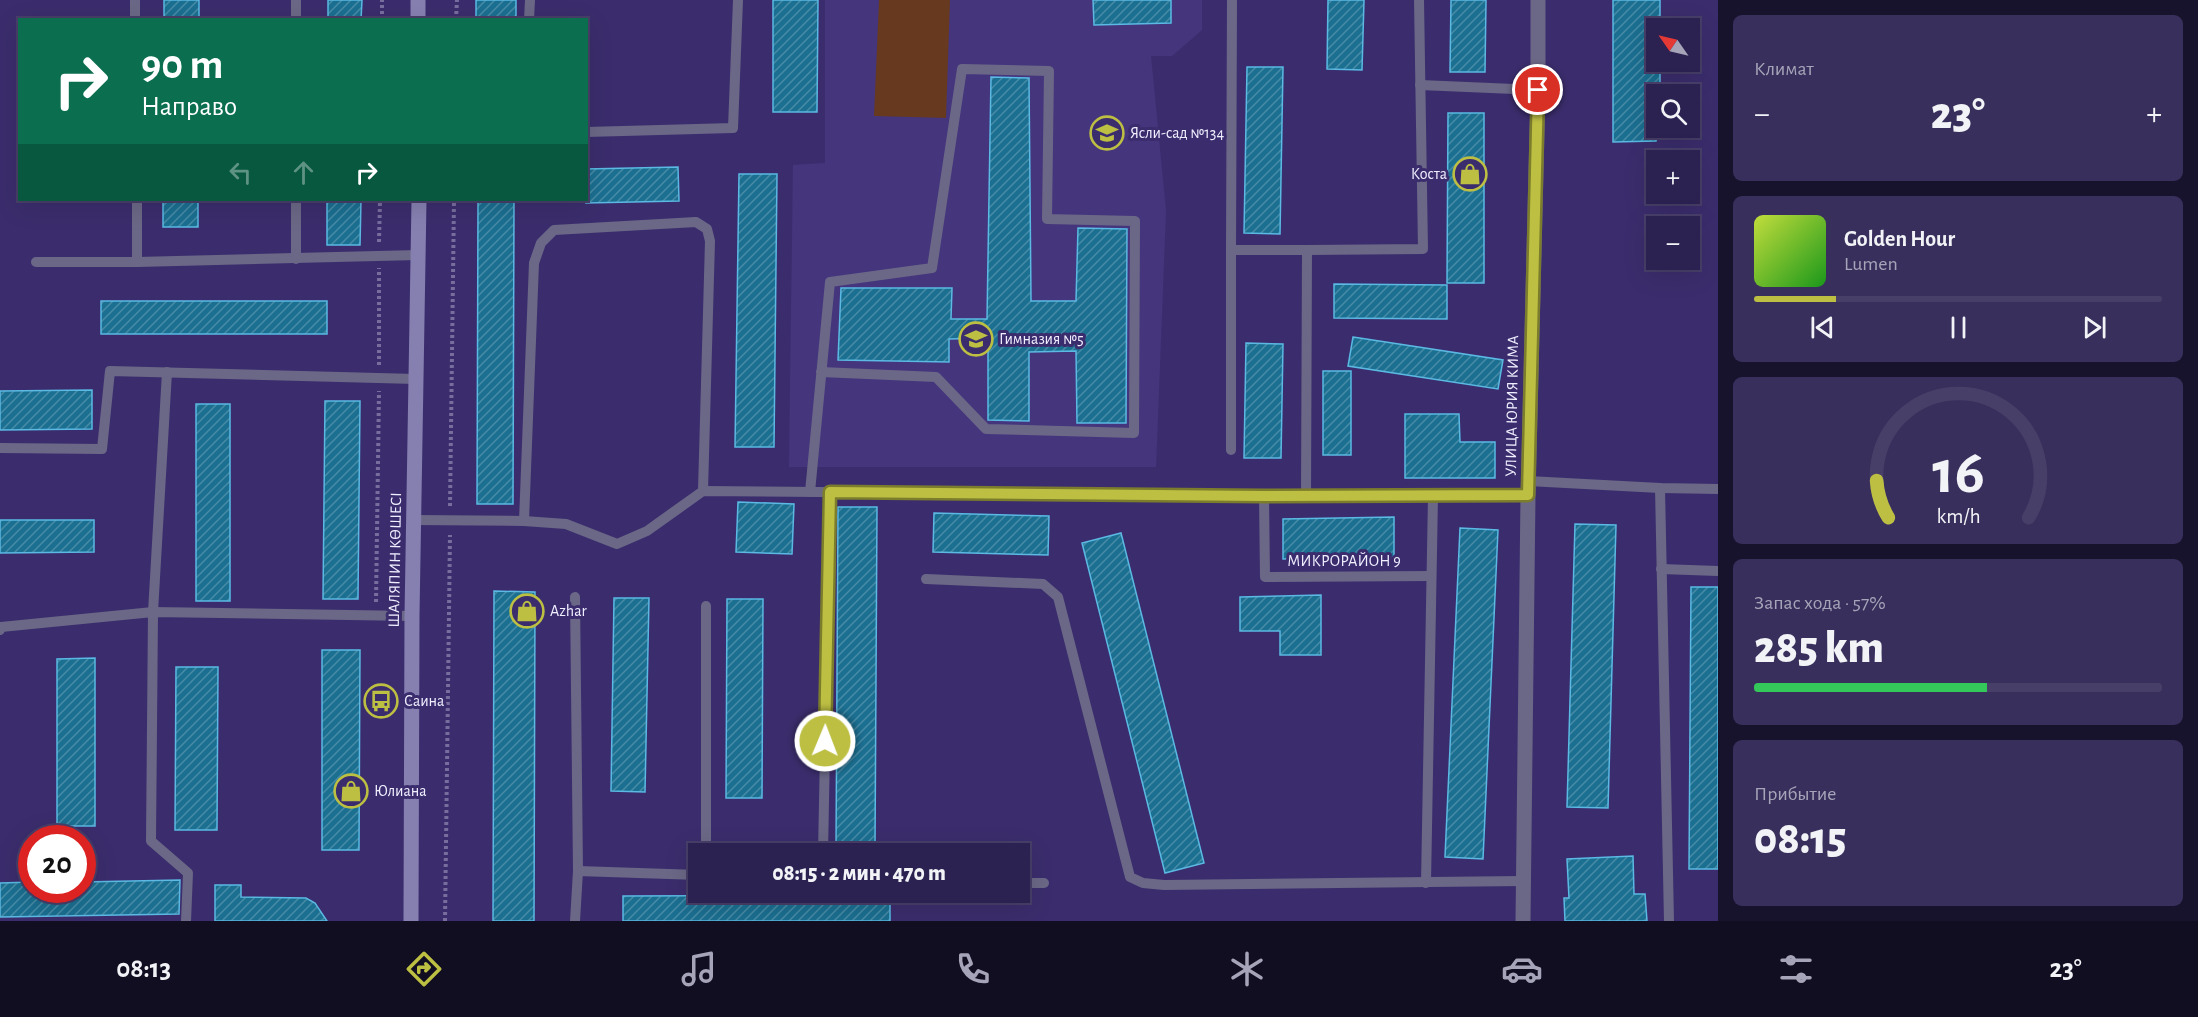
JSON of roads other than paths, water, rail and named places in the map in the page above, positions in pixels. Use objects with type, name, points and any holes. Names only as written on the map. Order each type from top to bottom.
[{"type":"main road","points":[[418,0],[418,18]]},
{"type":"main road","name":"ШАЛЯПИН КӨШЕСІ","points":[[410,918],[419,201]]},
{"type":"street","name":"УЛИЦА ЮРИЯ КИМА","points":[[1523,921],[1528,488],[1538,90],[1538,0]]},
{"type":"lane","points":[[135,0],[135,18]]},
{"type":"lane","points":[[296,0],[296,18]]},
{"type":"lane","points":[[529,18],[530,0]]},
{"type":"lane","points":[[588,132],[733,128],[738,0]]},
{"type":"lane","points":[[1231,450],[1232,0]]},
{"type":"lane","points":[[1231,250],[1423,249],[1419,0]]},
{"type":"lane","points":[[810,492],[821,372],[830,282],[932,268],[962,69],[1049,71],[1047,219],[1135,221],[1134,432],[987,429],[936,377],[821,372]]},
{"type":"lane","points":[[1420,85],[1538,90]]},
{"type":"lane","points":[[137,201],[137,262]]},
{"type":"lane","points":[[296,201],[296,259]]},
{"type":"lane","points":[[524,521],[534,263],[541,243],[554,230],[696,222],[707,230],[710,241],[703,491]]},
{"type":"lane","points":[[1306,496],[1307,250]]},
{"type":"lane","points":[[36,262],[137,262],[418,255]]},
{"type":"lane","points":[[0,448],[102,449],[110,371],[416,379]]},
{"type":"lane","points":[[168,372],[153,612],[151,841],[188,873],[186,921]]},
{"type":"lane","points":[[414,520],[524,521],[566,524],[616,544],[647,531],[703,491],[1433,496],[1528,488],[1718,489]]},
{"type":"lane","points":[[1660,488],[1669,921]]},
{"type":"lane","points":[[823,843],[830,492]]},
{"type":"lane","name":"МИКРОРАЙОН 9","points":[[1264,496],[1264,577],[1431,576]]},
{"type":"lane","points":[[1426,884],[1433,496]]},
{"type":"lane","points":[[1661,569],[1718,571]]},
{"type":"lane","points":[[926,579],[1043,584],[1058,597],[1130,877],[1143,883],[1164,885],[1426,884],[1523,881]]},
{"type":"lane","points":[[575,597],[578,871],[576,921]]},
{"type":"lane","points":[[706,606],[706,843]]},
{"type":"lane","points":[[0,630],[1,627],[153,612],[412,616]]},
{"type":"lane","points":[[578,871],[688,875]]},
{"type":"lane","points":[[1030,883],[1044,883]]},
{"type":"place","name":"Ясли-сад №134","points":[[1107,133]]},
{"type":"place","name":"Коста","points":[[1470,174]]},
{"type":"place","name":"Гимназия №5","points":[[976,339]]},
{"type":"place","name":"Azhar","points":[[527,611]]},
{"type":"place","name":"Саина","points":[[381,701]]},
{"type":"place","name":"Юлиана","points":[[351,791]]}]
